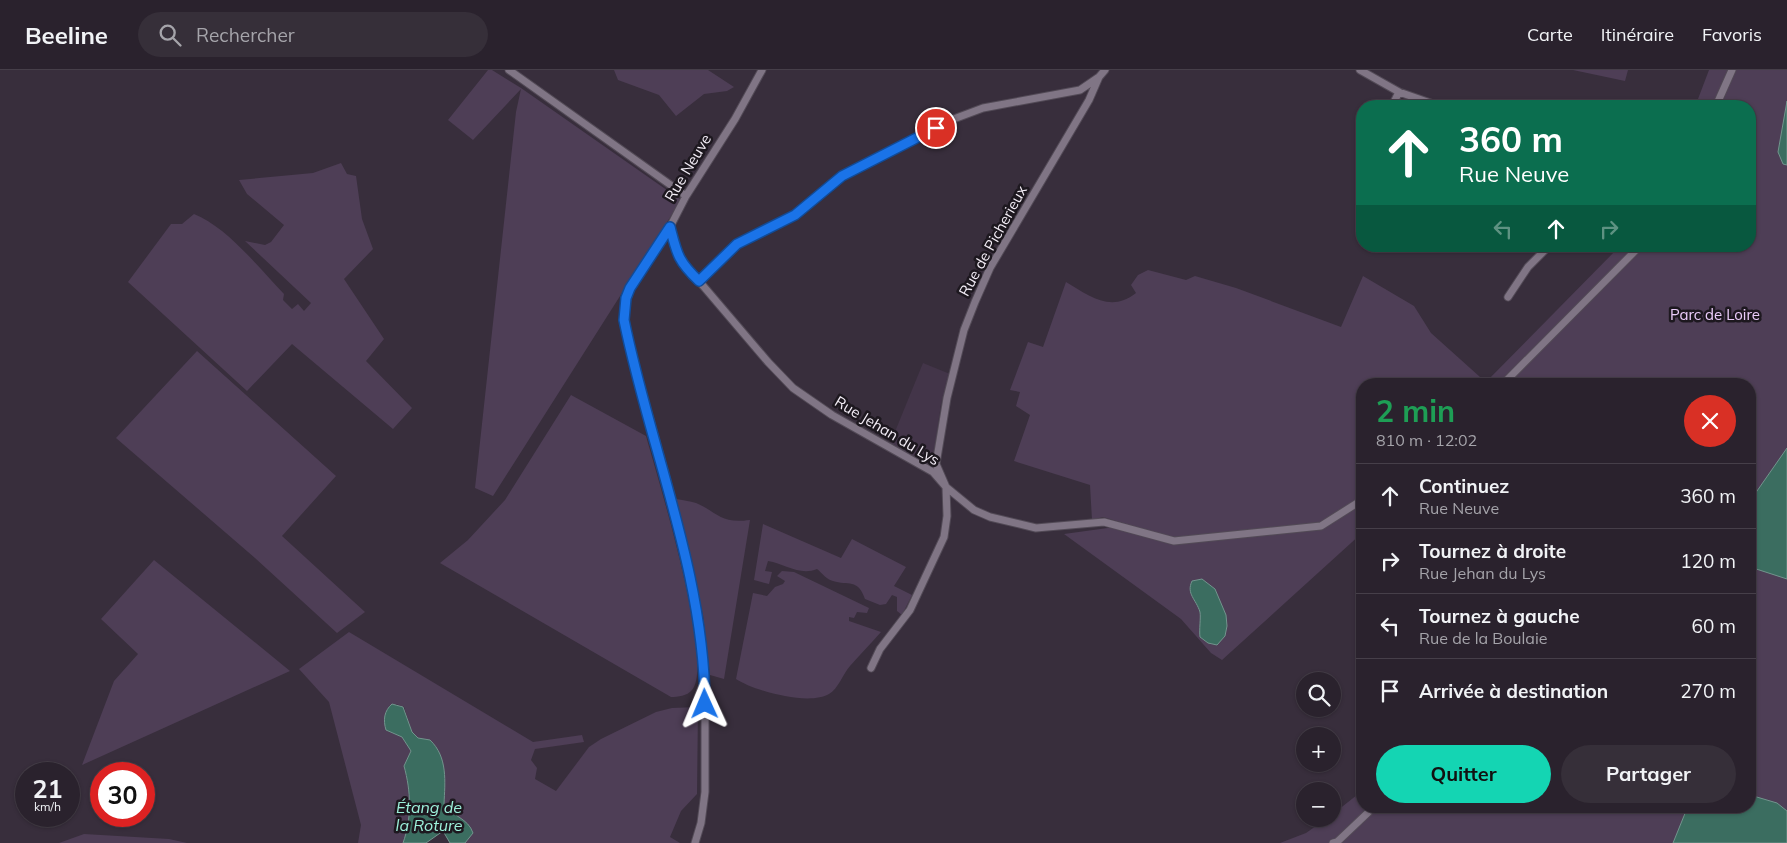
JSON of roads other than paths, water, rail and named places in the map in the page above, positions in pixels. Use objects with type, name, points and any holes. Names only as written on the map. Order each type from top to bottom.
[{"type":"street","points":[[509,70],[686,196]]},
{"type":"street","name":"Rue Neuve","points":[[695,843],[702,823],[705,792],[705,687],[699,626],[671,496],[624,320],[626,298],[630,288],[670,227],[686,196],[735,119],[762,70]]},
{"type":"street","points":[[699,281],[737,244],[795,215],[842,176],[951,120],[983,108],[1076,91],[1099,77],[1105,70]]},
{"type":"street","points":[[1360,70],[1399,92],[1422,100]]},
{"type":"street","points":[[1719,100],[1732,70]]},
{"type":"street","name":"Rue de Picherieux","points":[[946,487],[936,464],[947,398],[964,330],[990,268],[1086,104],[1099,77]]},
{"type":"street","points":[[1076,91],[1085,97],[1086,104]]},
{"type":"street","points":[[1395,100],[1399,92]]},
{"type":"street","name":"Rue Jehan du Lys","points":[[670,227],[678,255],[685,267],[793,388],[832,415],[933,472],[946,487],[974,510],[1036,528],[1104,522],[1174,541],[1321,526],[1356,504]]},
{"type":"street","points":[[1508,297],[1528,267],[1543,252]]},
{"type":"street","points":[[1508,378],[1634,252]]},
{"type":"street","points":[[871,668],[880,649],[910,610],[944,538],[947,516],[946,487]]},
{"type":"street","points":[[1333,843],[1368,813]]},
{"type":"water","points":[[1787,101],[1787,165],[1783,164],[1778,152]]},
{"type":"water","points":[[1787,448],[1787,579],[1756,569],[1756,492]]},
{"type":"water","points":[[1202,579],[1215,589],[1226,615],[1227,626],[1225,636],[1217,645],[1208,643],[1200,637],[1200,612],[1192,596],[1190,586],[1192,581]]},
{"type":"water","name":"Étang de la Roture","points":[[392,704],[403,707],[412,732],[418,738],[430,740],[440,754],[444,770],[444,804],[468,824],[473,833],[465,843],[450,843],[443,831],[426,843],[403,843],[408,824],[410,804],[404,766],[411,751],[402,737],[386,730],[385,716]]},
{"type":"water","points":[[1756,797],[1777,803],[1787,811],[1787,843],[1673,843],[1685,813],[1756,813]]},
{"type":"park label","name":"Parc de Loire","points":[[1715,315]]}]
